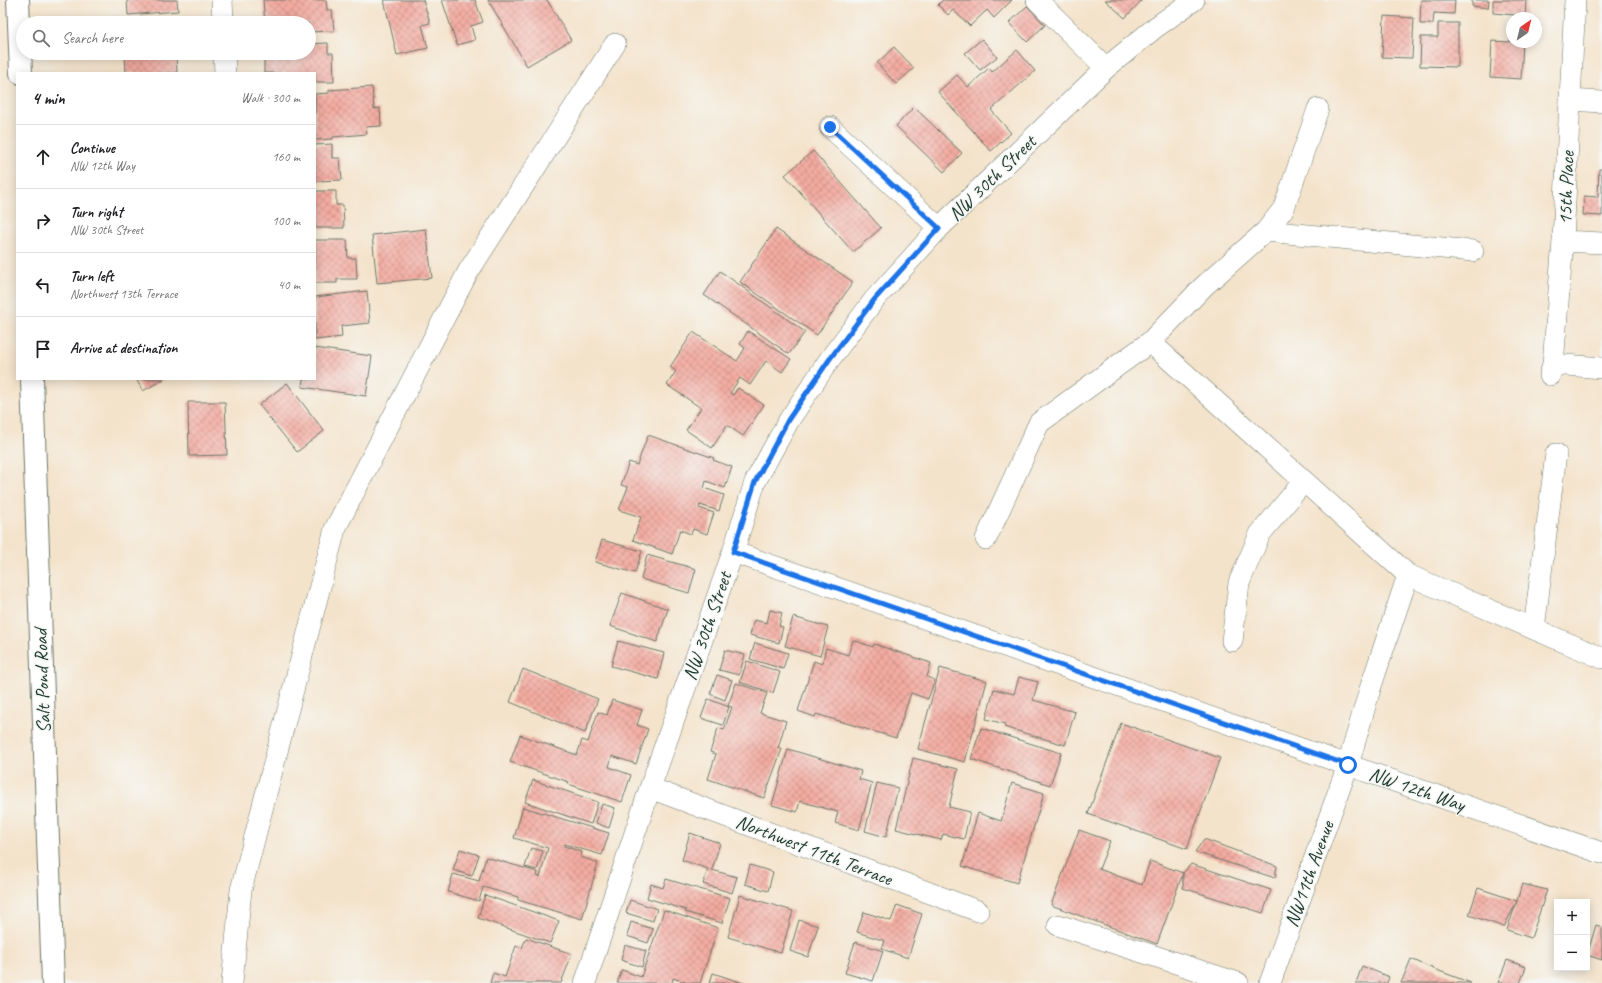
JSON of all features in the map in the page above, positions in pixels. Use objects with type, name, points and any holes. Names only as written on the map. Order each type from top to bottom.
[{"type":"street","points":[[18,0],[19,16]]},
{"type":"street","points":[[222,0],[223,16]]},
{"type":"street","points":[[1037,0],[1106,68]]},
{"type":"street","name":"NW 30th Street","points":[[585,983],[650,788],[733,552],[755,482],[788,420],[829,360],[874,300],[939,228],[1106,68],[1156,27],[1194,0]]},
{"type":"street","name":"15th Place","points":[[1575,0],[1564,241],[1552,369],[1602,368]]},
{"type":"street","points":[[232,983],[241,890],[335,530],[468,272],[615,44]]},
{"type":"street","points":[[20,60],[21,72]]},
{"type":"street","points":[[224,60],[225,72]]},
{"type":"street","points":[[1570,100],[1602,102]]},
{"type":"street","points":[[986,539],[1039,423],[1150,342],[1204,286],[1266,231],[1284,208],[1318,109]]},
{"type":"street","points":[[830,127],[939,228]]},
{"type":"street","points":[[1266,231],[1473,251]]},
{"type":"street","points":[[1564,241],[1602,243]]},
{"type":"street","points":[[1150,342],[1408,575],[1602,658]]},
{"type":"street","name":"Salt Pond Road","points":[[32,380],[53,983]]},
{"type":"street","points":[[1534,629],[1556,454]]},
{"type":"street","points":[[1232,641],[1239,582],[1260,534],[1304,481]]},
{"type":"street","name":"NW 12th Way","points":[[733,552],[1602,853]]},
{"type":"street","name":"NW11th Avenue","points":[[1270,983],[1348,765],[1370,689],[1408,575]]},
{"type":"street","name":"Northwest 11th Terrace","points":[[650,788],[978,911]]},
{"type":"street","points":[[1058,925],[1238,983]]},
{"type":"building","points":[[127,0],[177,0],[178,11],[128,15]]},
{"type":"building","points":[[263,0],[326,0],[327,10],[332,10],[334,31],[316,32],[316,16],[264,16]]},
{"type":"building","points":[[384,0],[423,0],[430,23],[422,25],[428,48],[397,55]]},
{"type":"building","points":[[442,0],[475,0],[483,22],[471,26],[475,40],[457,45]]},
{"type":"building","points":[[488,0],[547,0],[571,40],[527,66]]},
{"type":"building","points":[[943,0],[1012,0],[994,18],[987,10],[970,26],[953,10],[948,15],[938,5]]},
{"type":"building","points":[[1105,0],[1142,0],[1125,18]]},
{"type":"building","points":[[1421,0],[1455,0],[1454,14],[1434,13],[1433,24],[1420,24]]},
{"type":"building","points":[[1472,0],[1489,0],[1488,8],[1472,6]]},
{"type":"building","points":[[1493,0],[1526,0],[1525,12],[1506,12],[1506,14],[1493,13]]},
{"type":"building","points":[[1027,6],[1045,25],[1027,42],[1009,23]]},
{"type":"building","points":[[1384,16],[1414,18],[1412,58],[1382,57]]},
{"type":"building","points":[[1438,23],[1458,23],[1458,67],[1420,66],[1421,37],[1438,37]]},
{"type":"building","points":[[982,39],[997,57],[980,70],[965,53]]},
{"type":"building","points":[[1492,41],[1506,42],[1506,48],[1523,48],[1521,79],[1490,77]]},
{"type":"building","points":[[328,43],[328,53],[333,53],[334,82],[316,82],[316,72],[264,72],[264,60],[316,60],[316,44]]},
{"type":"building","points":[[894,47],[914,68],[896,84],[877,63]]},
{"type":"building","points":[[1017,50],[1035,71],[991,110],[1011,133],[991,151],[938,92],[957,75],[968,87],[989,68],[992,72]]},
{"type":"building","points":[[125,60],[176,60],[177,72],[126,72]]},
{"type":"building","points":[[372,87],[374,109],[380,108],[381,126],[366,127],[367,134],[316,140],[316,94],[329,93],[329,90]]},
{"type":"building","points":[[914,107],[962,153],[944,172],[896,126]]},
{"type":"building","points":[[332,144],[332,158],[340,158],[342,180],[316,181],[316,145]]},
{"type":"building","points":[[813,151],[881,228],[853,252],[785,175]]},
{"type":"building","points":[[1599,169],[1602,169],[1602,216],[1583,215],[1584,196],[1598,197]]},
{"type":"building","points":[[316,191],[336,191],[336,205],[343,205],[344,228],[316,228]]},
{"type":"building","points":[[426,229],[432,278],[377,283],[372,235]]},
{"type":"building","points":[[776,229],[853,282],[817,335],[740,282]]},
{"type":"building","points":[[316,240],[347,240],[348,258],[356,258],[357,279],[337,279],[337,283],[316,283]]},
{"type":"building","points":[[720,271],[805,332],[789,354],[704,295]]},
{"type":"building","points":[[367,291],[370,323],[341,326],[342,337],[316,340],[316,297]]},
{"type":"building","points":[[748,331],[791,359],[782,372],[766,361],[750,385],[740,378],[730,393],[733,395],[738,388],[764,405],[743,436],[727,425],[712,448],[686,430],[701,408],[667,385],[676,371],[670,367],[693,332],[737,361],[745,348],[740,344]]},
{"type":"building","points":[[316,348],[372,356],[366,396],[302,387],[303,380],[316,380]]},
{"type":"building","points":[[137,380],[162,380],[143,391]]},
{"type":"building","points":[[287,383],[324,431],[297,452],[259,405]]},
{"type":"building","points":[[188,402],[225,402],[227,455],[189,456]]},
{"type":"building","points":[[648,435],[714,458],[713,460],[732,467],[725,488],[706,481],[704,488],[724,495],[719,511],[699,505],[699,508],[714,513],[707,534],[693,529],[691,534],[680,530],[672,554],[633,540],[641,517],[619,510],[628,487],[621,485],[629,462],[637,465]]},
{"type":"building","points":[[602,540],[642,551],[635,573],[595,562]]},
{"type":"building","points":[[647,555],[696,569],[689,593],[641,579]]},
{"type":"building","points":[[622,593],[668,609],[657,642],[610,626]]},
{"type":"building","points":[[770,610],[782,613],[779,626],[783,627],[779,643],[750,635],[754,620],[767,623]]},
{"type":"building","points":[[793,617],[828,627],[820,656],[785,646]]},
{"type":"building","points":[[853,640],[873,647],[874,644],[931,663],[927,677],[935,680],[928,699],[911,693],[896,738],[816,714],[815,717],[798,711],[814,661],[822,664],[826,648],[848,655]]},
{"type":"building","points":[[618,641],[664,653],[658,679],[611,666]]},
{"type":"building","points":[[755,643],[788,653],[783,669],[750,659]]},
{"type":"building","points":[[725,650],[745,655],[739,675],[719,670]]},
{"type":"building","points":[[747,661],[780,672],[773,693],[740,682]]},
{"type":"building","points":[[940,668],[987,681],[965,762],[918,749]]},
{"type":"building","points":[[523,669],[598,699],[585,733],[510,702]]},
{"type":"building","points":[[717,675],[732,680],[725,700],[710,694]]},
{"type":"building","points":[[1019,677],[1038,682],[1033,700],[1075,712],[1065,745],[1004,727],[1005,724],[986,719],[994,689],[1014,694]]},
{"type":"building","points":[[736,683],[767,693],[760,713],[786,721],[778,748],[782,749],[764,798],[708,779],[716,754],[710,752],[718,728],[724,730],[732,707],[728,706]]},
{"type":"building","points":[[708,699],[729,707],[723,725],[701,718]]},
{"type":"building","points":[[612,700],[642,710],[637,725],[648,729],[636,764],[612,756],[609,767],[631,775],[622,802],[568,784],[569,782],[510,762],[520,735],[577,755],[582,740],[588,742],[598,712],[607,715]]},
{"type":"building","points":[[1121,723],[1220,758],[1187,849],[1088,814]]},
{"type":"building","points":[[981,728],[1061,753],[1050,785],[971,759]]},
{"type":"building","points":[[788,749],[861,771],[859,779],[872,783],[859,830],[835,823],[838,812],[800,801],[797,812],[772,805]]},
{"type":"building","points":[[913,758],[958,769],[949,807],[970,812],[964,839],[943,834],[941,840],[896,829]]},
{"type":"building","points":[[533,780],[598,802],[591,824],[525,802]]},
{"type":"building","points":[[877,783],[898,788],[886,837],[865,831]]},
{"type":"building","points":[[1012,783],[1044,793],[1017,883],[962,866],[978,813],[1001,821]]},
{"type":"building","points":[[602,804],[615,808],[609,828],[596,823]]},
{"type":"building","points":[[523,807],[609,833],[602,855],[564,844],[564,846],[582,852],[581,857],[598,863],[582,919],[518,900],[518,897],[483,887],[479,901],[448,892],[453,874],[479,881],[486,857],[538,872],[537,876],[540,877],[548,848],[514,838]]},
{"type":"building","points":[[1079,830],[1110,841],[1099,869],[1142,885],[1150,861],[1183,873],[1157,944],[1051,905]]},
{"type":"building","points":[[690,833],[720,843],[712,870],[737,877],[732,893],[703,884],[708,869],[682,860]]},
{"type":"building","points":[[1204,839],[1277,866],[1275,878],[1195,852]]},
{"type":"building","points":[[531,848],[543,851],[537,870],[525,867]]},
{"type":"building","points":[[460,849],[479,855],[472,876],[453,870]]},
{"type":"building","points":[[1191,864],[1271,890],[1263,913],[1183,888],[1183,873]]},
{"type":"building","points":[[750,865],[773,872],[768,891],[745,884]]},
{"type":"building","points":[[666,879],[730,898],[722,923],[685,912],[686,910],[647,898],[651,884],[663,888]]},
{"type":"building","points":[[1522,884],[1547,890],[1531,938],[1507,930]]},
{"type":"building","points":[[1478,888],[1517,901],[1504,927],[1469,915]]},
{"type":"building","points":[[485,895],[559,921],[550,943],[478,918]]},
{"type":"building","points":[[740,895],[793,911],[781,953],[728,937]]},
{"type":"building","points":[[630,900],[657,909],[653,921],[626,913]]},
{"type":"building","points":[[897,905],[922,914],[908,958],[882,949],[885,941],[857,932],[864,912],[891,921]]},
{"type":"building","points":[[664,910],[718,928],[700,983],[688,983],[673,978],[672,983],[617,983],[622,970],[641,977]]},
{"type":"building","points":[[799,920],[818,926],[808,957],[790,951]]},
{"type":"building","points":[[631,922],[653,929],[648,943],[627,936]]},
{"type":"building","points":[[1596,925],[1602,927],[1602,960],[1590,956],[1590,945]]},
{"type":"building","points":[[526,938],[572,954],[561,983],[490,983],[493,973],[505,977],[516,946],[522,948]]},
{"type":"building","points":[[855,942],[883,951],[873,981],[845,973]]},
{"type":"building","points":[[625,945],[646,951],[642,967],[621,960]]},
{"type":"building","points":[[1411,959],[1434,969],[1471,983],[1401,983]]},
{"type":"building","points":[[1507,960],[1526,967],[1520,983],[1498,983]]},
{"type":"building","points":[[1362,966],[1389,977],[1387,983],[1356,983]]},
{"type":"building","points":[[713,973],[743,983],[710,983]]},
{"type":"route","points":[[830,127],[939,228],[874,300],[829,360],[788,420],[755,482],[733,552],[1348,765]]}]
